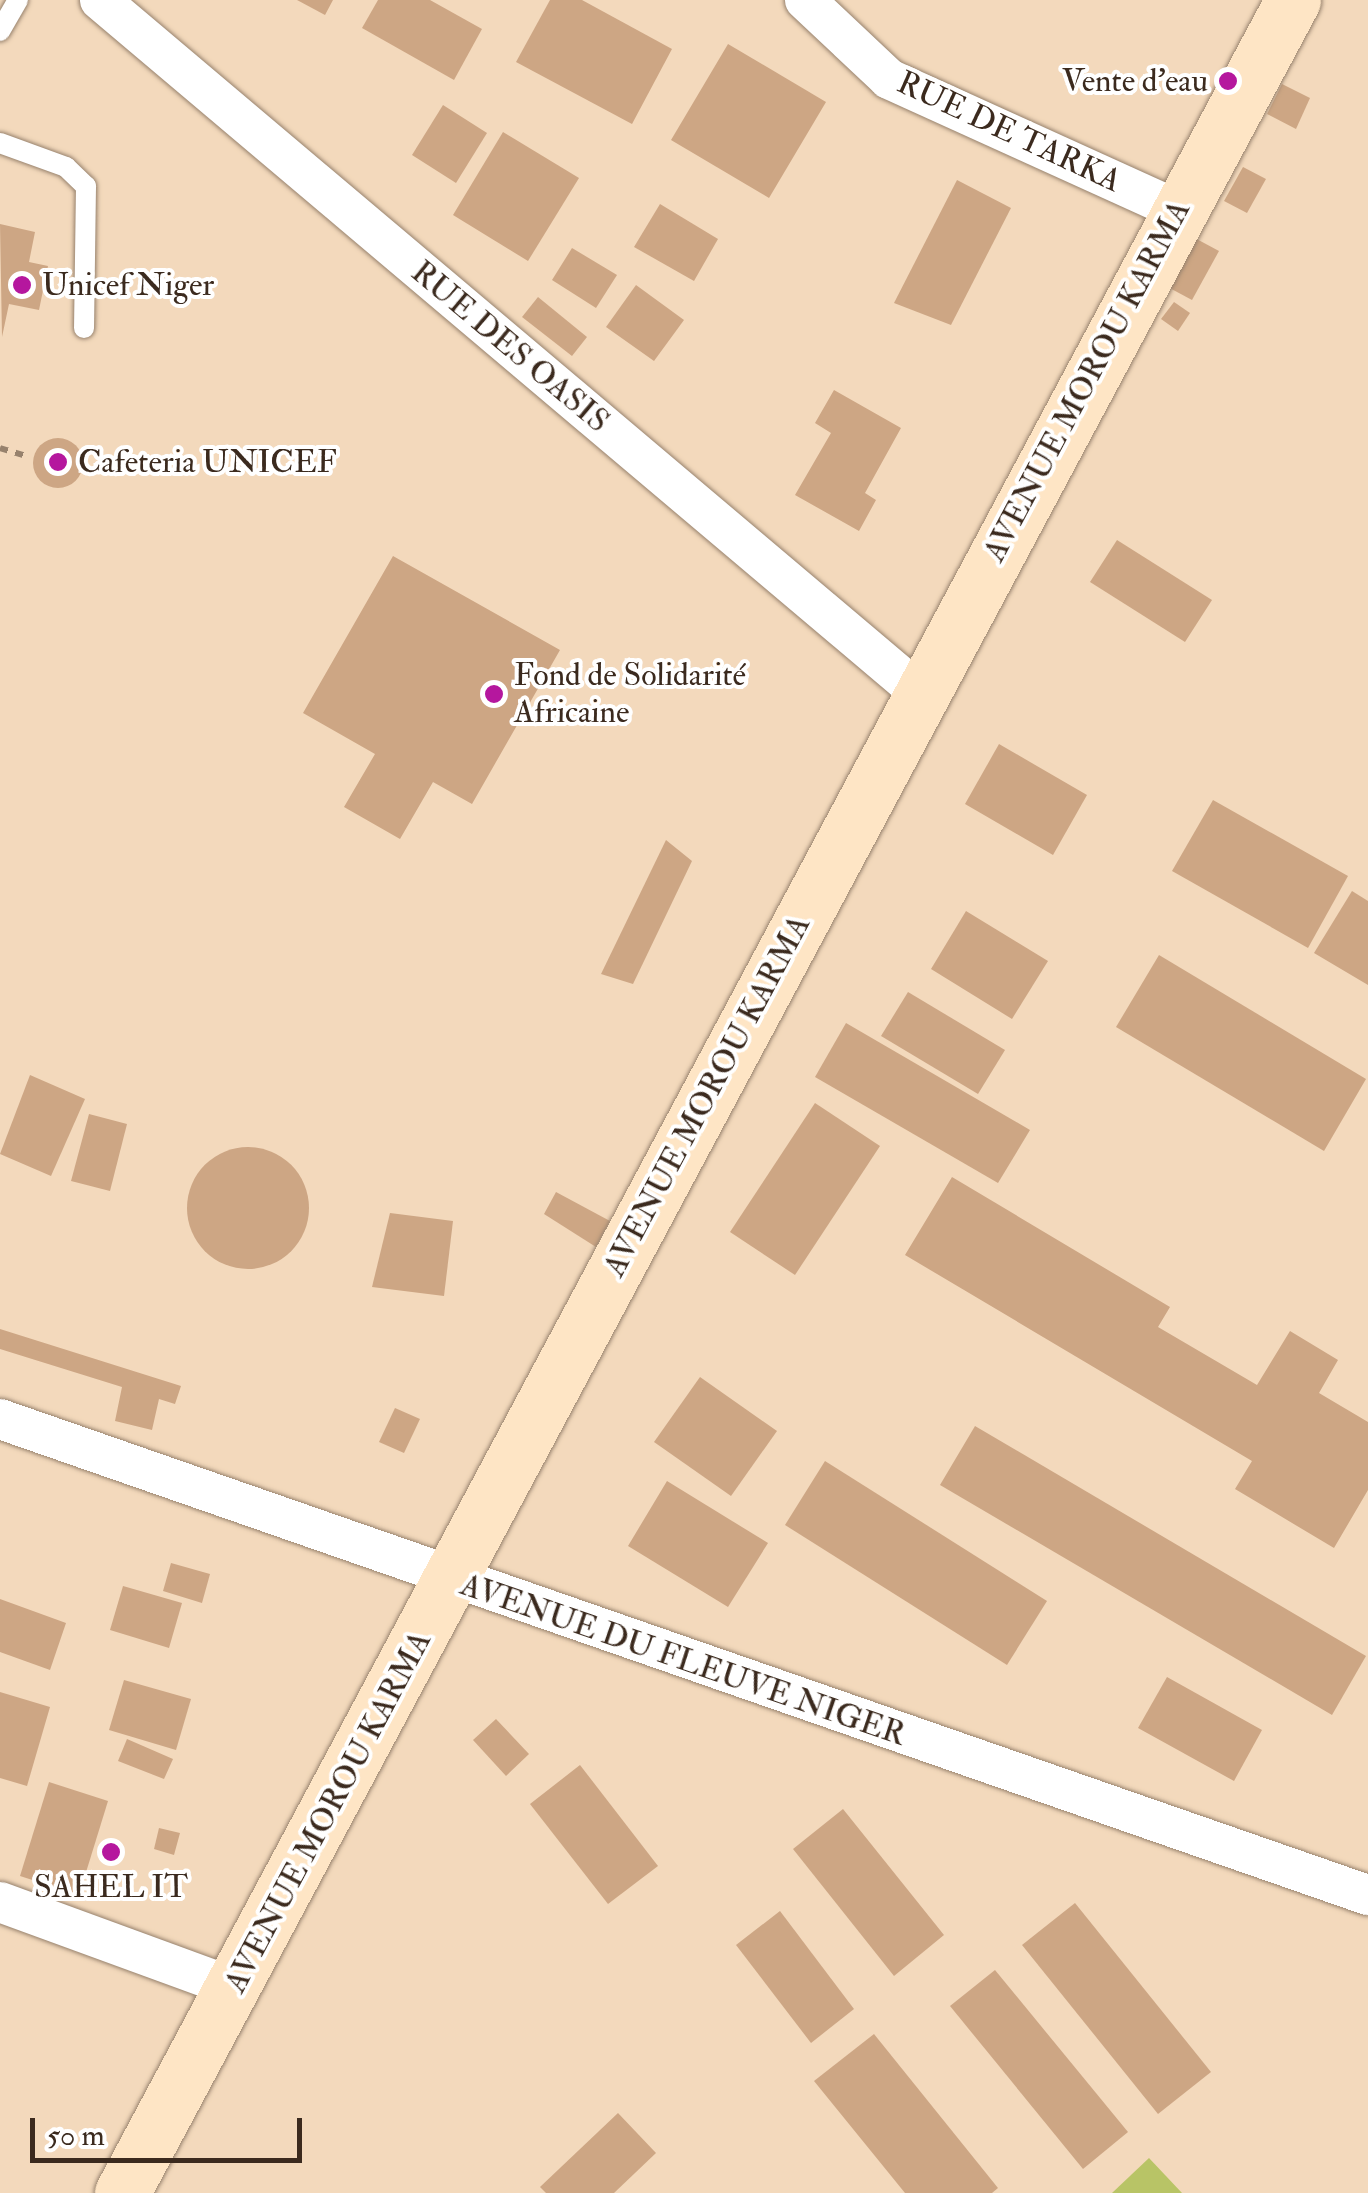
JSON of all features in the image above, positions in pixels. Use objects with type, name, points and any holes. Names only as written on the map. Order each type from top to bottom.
[{"type":"street","name":"RUE DES OASIS","points":[[100,0],[920,694]]},
{"type":"street","name":"RUE DE TARKA","points":[[805,0],[889,79],[1178,210]]},
{"type":"street","name":"AVENUE MOROU KARMA","points":[[122,2193],[235,1988],[1178,210],[1294,0]]},
{"type":"street","name":"AVENUE DU FLEUVE NIGER","points":[[0,1419],[450,1580],[1368,1895]]},
{"type":"street","points":[[0,1902],[235,1988]]},
{"type":"lane","points":[[0,31],[18,0]]},
{"type":"lane","points":[[0,143],[66,168],[86,186],[84,328]]},
{"type":"path","points":[[0,448],[28,456]]},
{"type":"green space","points":[[1149,2158],[1182,2193],[1112,2193]]},
{"type":"building","points":[[297,0],[333,0],[325,15]]},
{"type":"building","points":[[378,0],[430,0],[482,29],[454,80],[362,28]]},
{"type":"building","points":[[550,0],[582,0],[672,49],[632,124],[516,62]]},
{"type":"building","points":[[728,44],[826,102],[769,198],[671,140]]},
{"type":"building","points":[[1282,84],[1310,98],[1296,129],[1267,114]]},
{"type":"building","points":[[443,105],[487,133],[456,183],[412,155]]},
{"type":"building","points":[[503,132],[579,178],[528,261],[453,215]]},
{"type":"building","points":[[1243,167],[1266,179],[1247,213],[1224,201]]},
{"type":"building","points":[[957,180],[1011,208],[951,325],[894,303]]},
{"type":"building","points":[[660,204],[718,239],[694,281],[634,247]]},
{"type":"building","name":"Unicef Niger","points":[[0,224],[35,232],[29,262],[48,266],[39,310],[9,304],[2,337]]},
{"type":"building","points":[[1191,236],[1219,251],[1192,300],[1164,285]]},
{"type":"building","points":[[572,248],[617,275],[596,308],[552,280]]},
{"type":"building","points":[[636,285],[684,320],[654,361],[606,327]]},
{"type":"building","points":[[538,297],[587,337],[572,356],[522,317]]},
{"type":"building","points":[[1174,302],[1190,313],[1178,331],[1161,319]]},
{"type":"building","points":[[834,390],[901,428],[865,493],[876,500],[859,531],[795,495],[831,433],[815,423]]},
{"type":"building","name":"Cafeteria UNICEF","points":[[58,438],[76,445],[83,463],[76,481],[58,488],[40,481],[33,463],[40,445]]},
{"type":"building","points":[[1117,540],[1212,600],[1185,642],[1090,582]]},
{"type":"building","points":[[393,556],[560,650],[472,804],[433,782],[400,839],[344,807],[375,754],[303,713]]},
{"type":"building","points":[[999,744],[1087,795],[1053,855],[965,804]]},
{"type":"building","points":[[1213,800],[1348,876],[1308,948],[1172,871]]},
{"type":"building","points":[[666,840],[692,861],[633,984],[601,974]]},
{"type":"building","points":[[1352,891],[1368,901],[1368,985],[1314,953]]},
{"type":"building","points":[[966,911],[1048,961],[1012,1019],[931,969]]},
{"type":"building","points":[[1159,955],[1366,1079],[1324,1151],[1116,1027]]},
{"type":"building","points":[[908,992],[1005,1050],[978,1094],[881,1036]]},
{"type":"building","points":[[846,1023],[1030,1130],[998,1183],[815,1077]]},
{"type":"building","points":[[30,1075],[85,1099],[51,1176],[0,1154]]},
{"type":"building","points":[[815,1103],[880,1146],[795,1275],[730,1232]]},
{"type":"building","points":[[89,1114],[127,1124],[110,1191],[71,1181]]},
{"type":"building","points":[[248,1147],[271,1152],[291,1165],[304,1185],[309,1208],[304,1231],[291,1251],[271,1264],[248,1269],[225,1264],[205,1251],[192,1231],[187,1208],[192,1185],[205,1165],[225,1152]]},
{"type":"building","points":[[952,1177],[1170,1307],[1158,1327],[1257,1385],[1290,1331],[1338,1360],[1319,1393],[1368,1422],[1368,1490],[1334,1548],[1235,1489],[1252,1461],[905,1255]]},
{"type":"building","points":[[556,1192],[610,1221],[596,1247],[544,1214]]},
{"type":"building","points":[[390,1213],[453,1221],[444,1296],[372,1287]]},
{"type":"building","points":[[0,1329],[181,1386],[175,1404],[159,1399],[152,1430],[115,1421],[122,1387],[0,1349]]},
{"type":"building","points":[[700,1377],[777,1431],[731,1496],[654,1442]]},
{"type":"building","points":[[395,1408],[420,1419],[404,1453],[379,1442]]},
{"type":"building","points":[[975,1426],[1366,1656],[1332,1715],[940,1485]]},
{"type":"building","points":[[825,1461],[1047,1601],[1007,1665],[785,1525]]},
{"type":"building","points":[[667,1481],[768,1543],[728,1607],[628,1546]]},
{"type":"building","points":[[171,1563],[210,1574],[202,1603],[163,1591]]},
{"type":"building","points":[[123,1586],[182,1603],[169,1648],[110,1630]]},
{"type":"building","points":[[0,1599],[66,1623],[50,1670],[0,1652]]},
{"type":"building","points":[[1167,1677],[1262,1730],[1234,1781],[1138,1728]]},
{"type":"building","points":[[124,1680],[191,1699],[176,1750],[109,1730]]},
{"type":"building","points":[[0,1692],[50,1707],[27,1786],[0,1778]]},
{"type":"building","points":[[496,1719],[529,1754],[506,1776],[473,1740]]},
{"type":"building","points":[[127,1739],[173,1759],[164,1779],[118,1761]]},
{"type":"building","points":[[580,1765],[658,1866],[608,1904],[530,1804]]},
{"type":"building","points":[[49,1782],[108,1801],[79,1895],[20,1876]]},
{"type":"building","points":[[843,1809],[944,1935],[894,1976],[793,1849]]},
{"type":"building","points":[[159,1828],[180,1833],[174,1855],[154,1849]]},
{"type":"building","points":[[1075,1903],[1211,2072],[1158,2114],[1022,1945]]},
{"type":"building","points":[[780,1911],[854,2009],[811,2043],[736,1945]]},
{"type":"building","points":[[995,1970],[1128,2132],[1083,2169],[950,2006]]},
{"type":"building","points":[[874,2034],[998,2188],[992,2193],[905,2193],[814,2081]]},
{"type":"building","points":[[618,2113],[656,2153],[614,2193],[546,2193],[540,2187]]},
{"type":"place","name":"Vente d'eau","points":[[1228,81]]},
{"type":"place","name":"Unicef Niger","points":[[22,285]]},
{"type":"place","name":"Cafeteria UNICEF","points":[[58,462]]},
{"type":"place","name":"Fond de Solidarité Africaine","points":[[494,694]]},
{"type":"place","name":"SAHEL IT","points":[[111,1852]]}]
